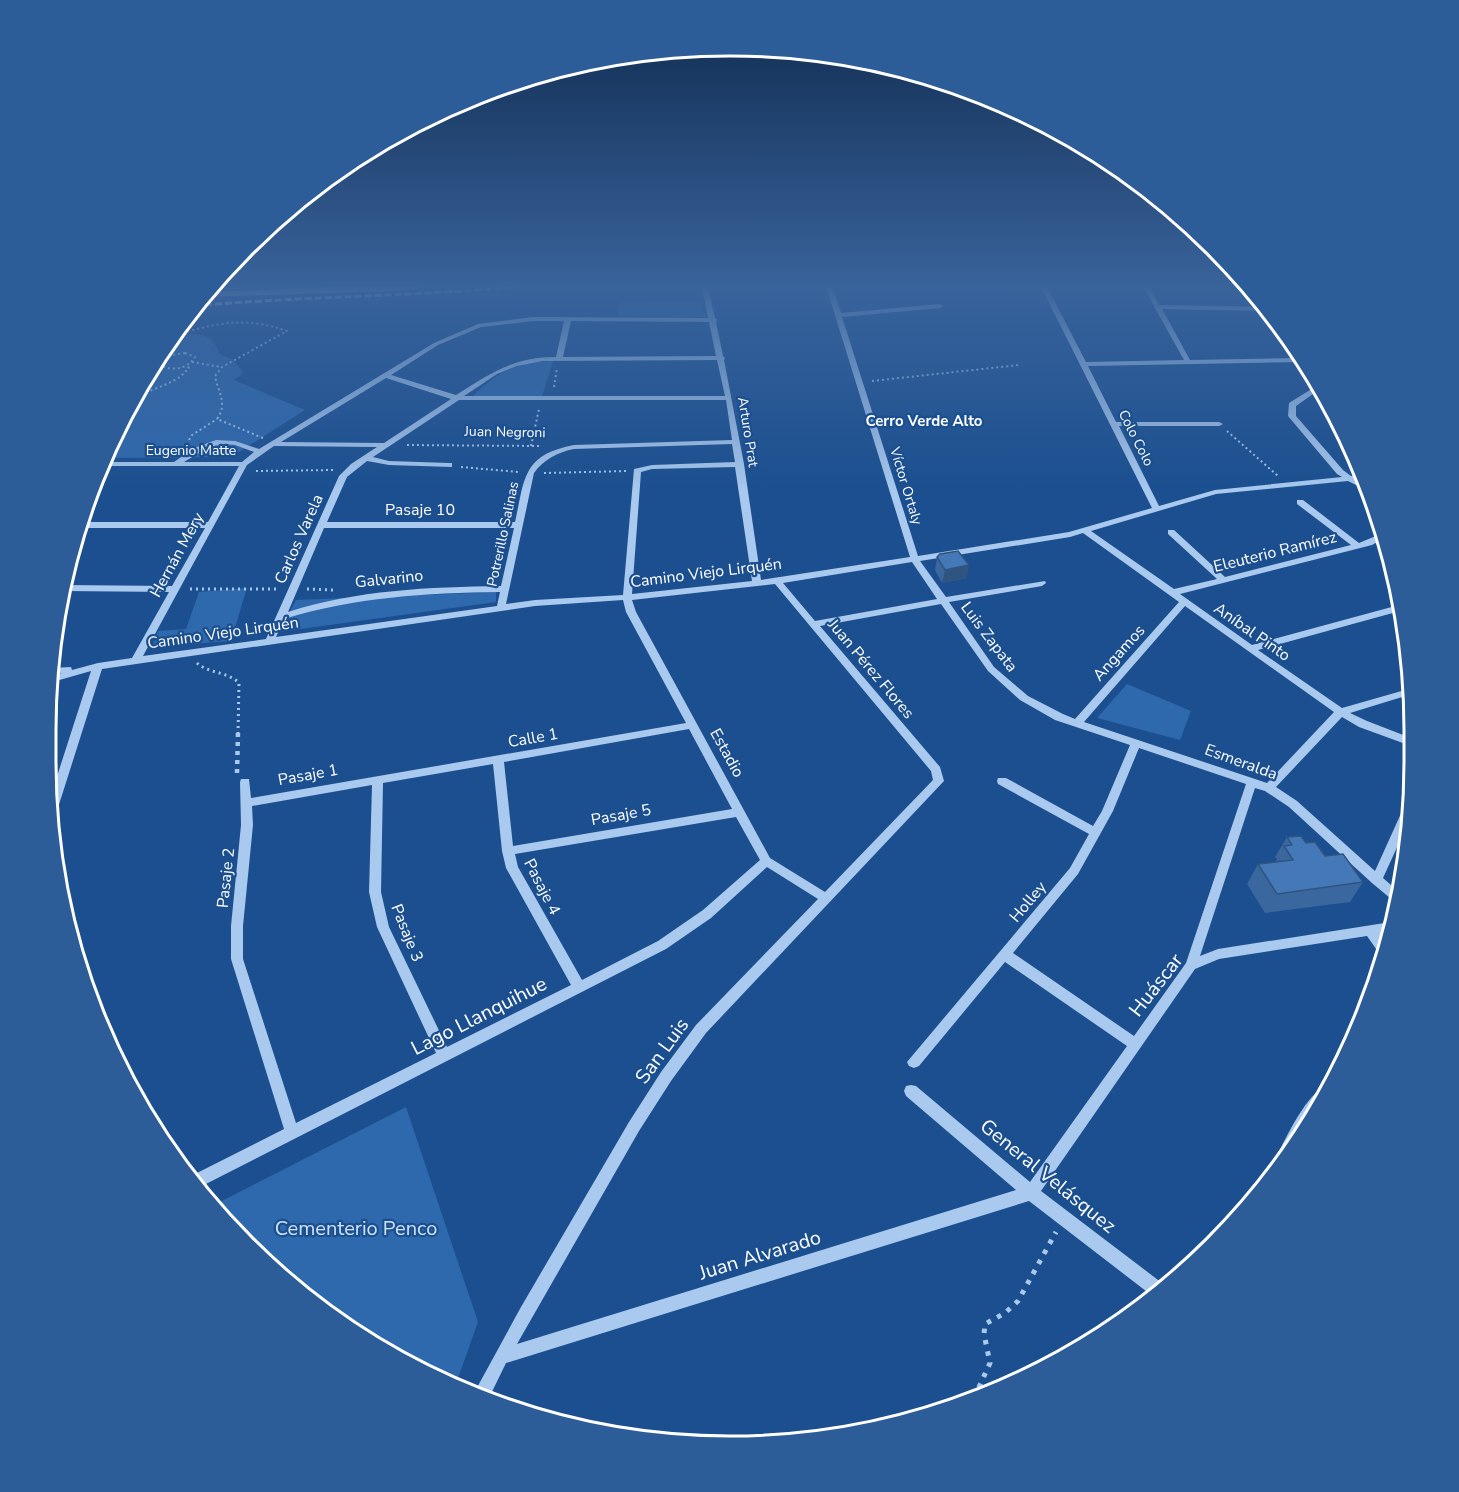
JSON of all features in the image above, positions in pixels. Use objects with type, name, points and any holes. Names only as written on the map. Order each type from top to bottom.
[{"type":"street","points":[[244,464],[258,452],[422,353]]},
{"type":"street","points":[[559,358],[560,353]]},
{"type":"street","name":"Arturo Prat","points":[[721,353],[757,583]]},
{"type":"street","name":"Víctor Ortaly","points":[[850,353],[915,560]]},
{"type":"street","name":"Colo Colo","points":[[1077,353],[1156,509]]},
{"type":"street","points":[[1183,353],[1188,362]]},
{"type":"street","name":"Carlos Varela","points":[[270,641],[341,480],[349,470],[506,367],[530,360],[559,358],[722,358]]},
{"type":"street","points":[[1083,364],[1293,360]]},
{"type":"street","points":[[385,375],[457,398],[729,399]]},
{"type":"street","points":[[1312,391],[1295,402],[1291,408],[1292,416],[1336,468],[1356,483]]},
{"type":"street","points":[[1113,424],[1219,424]]},
{"type":"street","points":[[176,464],[197,448],[216,442],[241,443],[258,452]]},
{"type":"street","name":"Juan Negroni","points":[[565,448],[736,442]]},
{"type":"street","points":[[273,444],[385,445]]},
{"type":"street","name":"Potrerillo Salinas","points":[[501,608],[532,467],[565,448]]},
{"type":"street","points":[[366,458],[398,464],[449,465]]},
{"type":"street","name":"Eugenio Matte","points":[[111,464],[244,464]]},
{"type":"street","name":"Hernán Mery","points":[[136,660],[244,464]]},
{"type":"street","points":[[627,598],[637,471],[652,467],[740,464]]},
{"type":"street","name":"Camino Viejo Lirquén","points":[[58,678],[98,666],[136,660],[501,608],[565,600],[627,598],[777,581],[915,560],[1085,530],[1215,492],[1354,478]]},
{"type":"street","points":[[1300,502],[1358,546]]},
{"type":"street","points":[[87,525],[211,525]]},
{"type":"street","name":"Pasaje 10","points":[[322,525],[518,525]]},
{"type":"street","name":"Aníbal Pinto","points":[[1085,530],[1340,712],[1369,727],[1403,739]]},
{"type":"street","points":[[1171,532],[1224,580]]},
{"type":"street","name":"Eleuterio Ramírez","points":[[1171,593],[1377,541]]},
{"type":"street","name":"Luis Zapata","points":[[915,560],[984,660],[1000,679],[1040,708],[1077,723]]},
{"type":"street","name":"Juan Pérez Flores","points":[[777,581],[940,777]]},
{"type":"street","name":"Luis Zapata","points":[[813,624],[1042,583]]},
{"type":"street","points":[[70,588],[175,589]]},
{"type":"street","name":"Galvarino","points":[[281,616],[328,603],[394,592],[504,589]]},
{"type":"street","name":"Estadio","points":[[627,598],[631,612],[766,861]]},
{"type":"street","name":"Angamos","points":[[1077,723],[1184,602]]},
{"type":"street","points":[[1250,649],[1393,610]]},
{"type":"street","points":[[57,793],[98,666],[58,671]]},
{"type":"street","points":[[1269,788],[1340,712],[1402,694]]},
{"type":"street","name":"Esmeralda","points":[[1077,723],[1269,788],[1293,804],[1391,893]]},
{"type":"street","name":"Calle 1","points":[[378,779],[693,725]]},
{"type":"street","name":"Holley","points":[[914,1062],[1062,886],[1096,832],[1136,744]]},
{"type":"street","name":"Pasaje 4","points":[[498,759],[508,851],[519,883],[579,987]]},
{"type":"street","name":"San Luis","points":[[485,1390],[501,1357],[636,1123],[681,1053],[701,1029],[937,784],[940,777]]},
{"type":"street","name":"Pasaje 1","points":[[245,803],[378,779]]},
{"type":"street","name":"Pasaje 3","points":[[378,779],[375,892],[378,909],[383,927],[444,1055]]},
{"type":"street","points":[[1002,781],[1096,832]]},
{"type":"street","points":[[1191,965],[1252,781]]},
{"type":"street","name":"Pasaje 2","points":[[245,782],[246,835],[237,926],[237,959],[292,1132]]},
{"type":"street","name":"Pasaje 5","points":[[508,851],[740,812]]},
{"type":"street","points":[[1376,880],[1400,828]]},
{"type":"street","points":[[766,861],[827,899]]},
{"type":"street","name":"Lago Llanquihue","points":[[200,1179],[662,945],[693,926],[766,861]]},
{"type":"street","name":"Huáscar","points":[[1031,1193],[1191,965],[1218,954],[1383,928]]},
{"type":"street","points":[[1370,930],[1379,943]]},
{"type":"street","points":[[1005,955],[1135,1044]]},
{"type":"street","name":"General Velásquez","points":[[911,1091],[1031,1193],[1153,1286]]},
{"type":"street","name":"Juan Alvarado","points":[[501,1357],[1031,1193]]},
{"type":"path","points":[[162,367],[174,369],[186,366],[195,360],[194,356],[179,353],[168,357]]},
{"type":"path","points":[[248,353],[222,367],[215,376],[216,387],[223,395],[224,404],[222,413],[217,419],[273,444]]},
{"type":"path","points":[[551,399],[559,358]]},
{"type":"path","points":[[192,362],[222,367]]},
{"type":"path","points":[[859,383],[1019,365]]},
{"type":"path","points":[[146,392],[180,377],[189,368],[186,366]]},
{"type":"path","points":[[531,446],[541,399]]},
{"type":"path","points":[[1219,424],[1287,484]]},
{"type":"path","name":"Juan Negroni","points":[[385,445],[565,448]]},
{"type":"path","points":[[252,471],[349,470]]},
{"type":"path","points":[[201,651],[197,666],[229,675],[239,683],[237,774],[245,782]]},
{"type":"path","points":[[975,1390],[987,1372],[990,1361],[983,1330],[985,1324],[1005,1313],[1018,1301],[1064,1218]]},
{"type":"green space","points":[[171,353],[219,353],[233,360],[242,371],[241,375],[234,380],[305,410],[231,457],[113,458],[146,392]]},
{"type":"green space","points":[[553,361],[542,397],[472,397],[499,375],[517,366]]},
{"type":"green space","points":[[247,588],[231,641],[152,647],[158,631],[186,629],[199,592]]},
{"type":"green space","points":[[496,592],[496,602],[279,632],[296,600]]},
{"type":"green space","points":[[1127,684],[1191,711],[1180,740],[1097,718]]},
{"type":"green space","name":"Cementerio Penco","points":[[406,1107],[478,1322],[458,1379],[392,1346],[319,1297],[253,1239],[219,1202]]},
{"type":"building","points":[[958,551],[969,565],[945,570],[937,557],[940,554]]},
{"type":"building","points":[[1301,836],[1306,843],[1315,842],[1325,856],[1343,854],[1363,882],[1277,894],[1258,864],[1293,860],[1284,846],[1292,845],[1287,837]]},
{"type":"district","name":"Cerro Verde Alto","points":[[924,421]]}]
